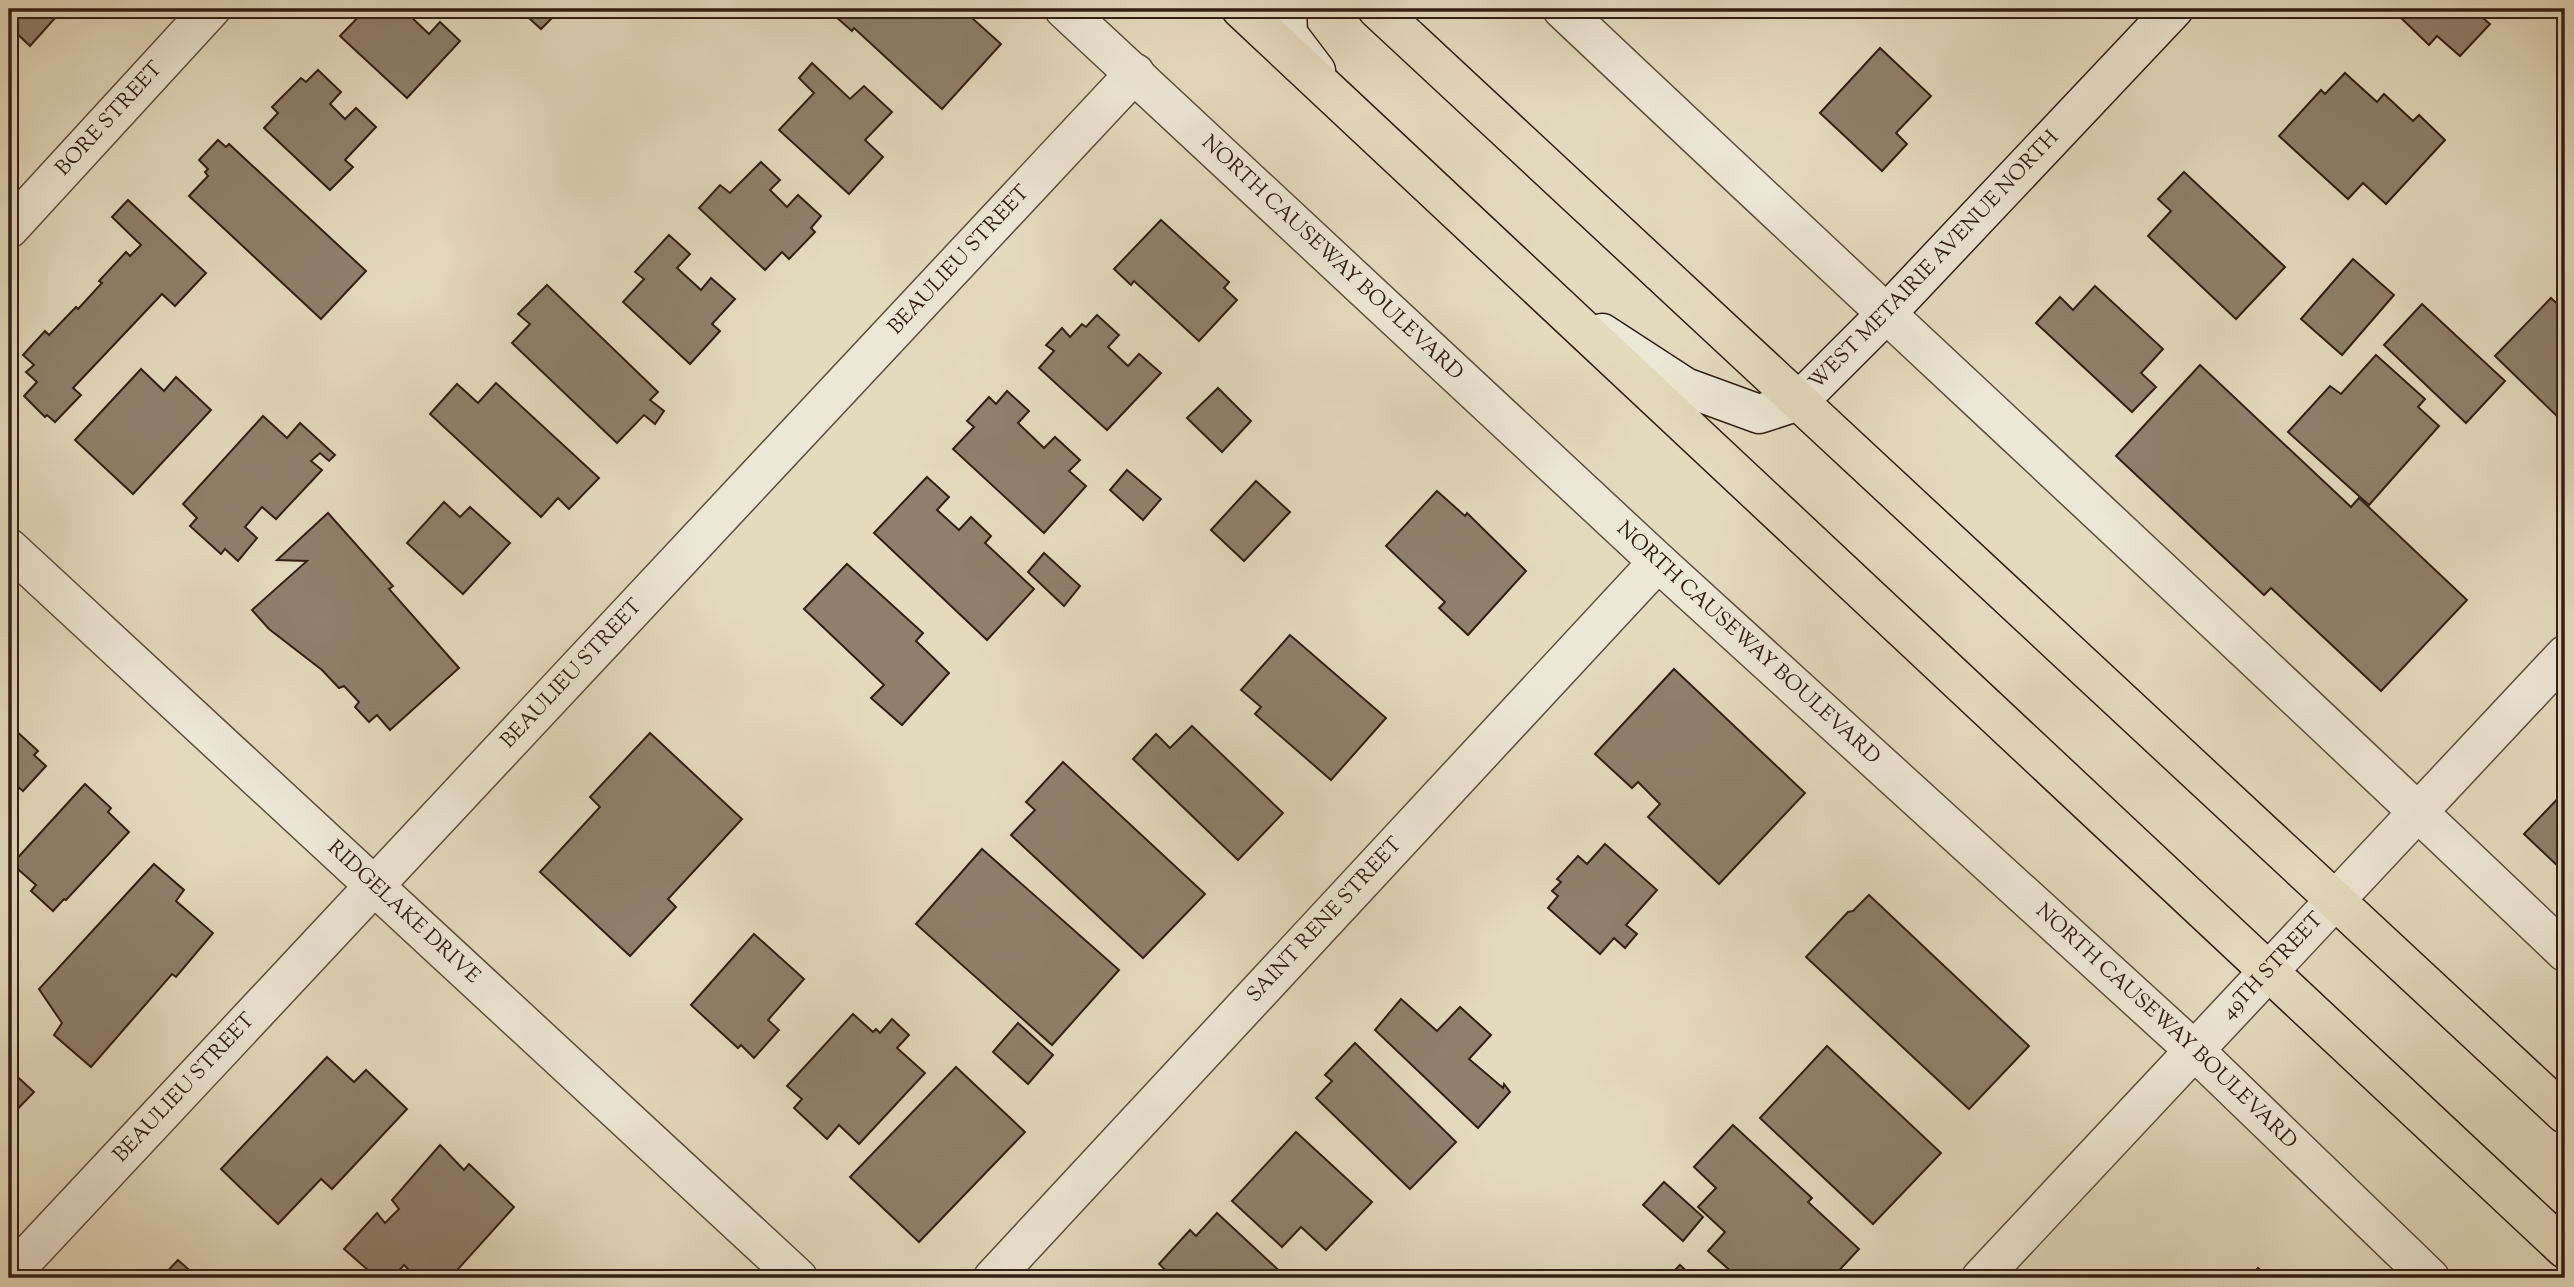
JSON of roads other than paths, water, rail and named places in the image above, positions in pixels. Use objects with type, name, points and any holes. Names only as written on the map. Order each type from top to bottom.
[{"type":"highway","points":[[1241,9],[2565,1249]]},
{"type":"highway","points":[[1377,9],[2565,1114]]},
{"type":"street","name":"BORE STREET","points":[[9,229],[211,9]]},
{"type":"street","name":"NORTH CAUSEWAY BOULEVARD","points":[[1064,9],[1658,562],[2195,1051],[2430,1278]]},
{"type":"street","points":[[1287,9],[1288,34],[1339,101]]},
{"type":"street","points":[[1562,9],[2565,952]]},
{"type":"street","name":"WEST METAIRIE AVENUE NORTH","points":[[1553,302],[1685,387],[1759,414],[1799,401],[1885,315],[2174,9]]},
{"type":"street","name":"BEAULIEU STREET","points":[[9,1276],[1135,74]]},
{"type":"street","name":"RIDGELAKE DRIVE","points":[[9,548],[798,1278]]},
{"type":"street","name":"SAINT RENE STREET","points":[[993,1278],[1658,562]]},
{"type":"street","name":"49TH STREET","points":[[1981,1278],[2565,654]]}]
